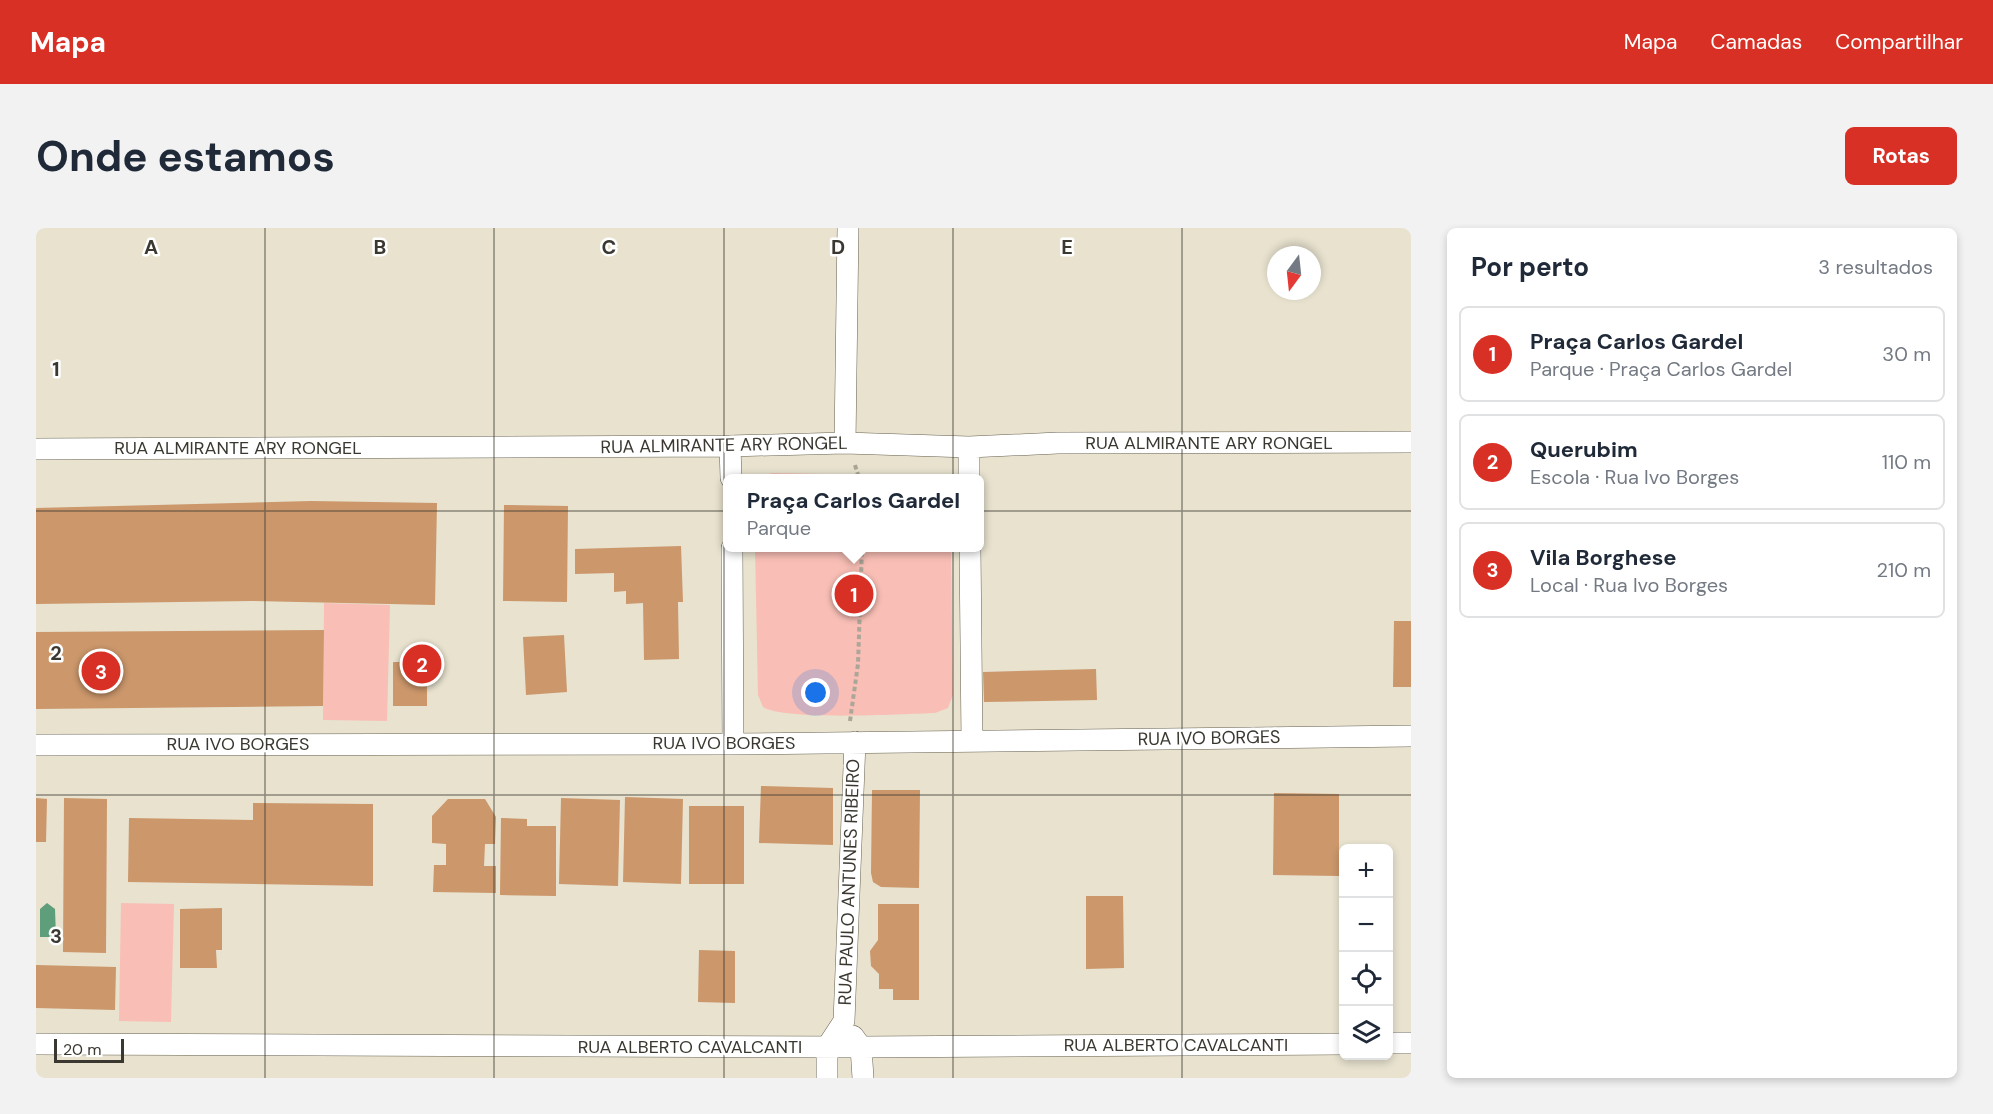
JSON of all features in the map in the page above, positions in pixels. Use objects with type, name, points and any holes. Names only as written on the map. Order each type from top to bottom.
[{"type":"street","points":[[845,442],[848,228]]},
{"type":"street","name":"RUA ALMIRANTE ARY RONGEL","points":[[36,449],[730,446],[845,442],[969,447],[1069,443],[1411,442]]},
{"type":"street","points":[[730,446],[731,474]]},
{"type":"street","points":[[969,447],[969,474]]},
{"type":"street","points":[[732,552],[733,744]]},
{"type":"street","points":[[970,552],[972,741]]},
{"type":"street","name":"RUA IVO BORGES","points":[[36,745],[733,744],[1411,736]]},
{"type":"street","name":"RUA PAULO ANTUNES RIBEIRO","points":[[827,1047],[844,1022],[855,742]]},
{"type":"street","name":"RUA PAULO ANTUNES RIBEIRO","points":[[844,1022],[861,1047]]},
{"type":"street","points":[[1393,1043],[1411,1043]]},
{"type":"street","name":"RUA ALBERTO CAVALCANTI","points":[[36,1044],[827,1047],[1339,1044]]},
{"type":"street","points":[[827,1047],[827,1078]]},
{"type":"street","points":[[861,1047],[863,1078]]},
{"type":"path","points":[[855,742],[849,715],[858,664],[862,552]]},
{"type":"shaded area","points":[[772,473],[826,474],[769,474]]},
{"type":"shaded area","points":[[755,552],[951,552],[953,695],[948,708],[935,713],[846,716],[795,714],[763,707],[758,695]]},
{"type":"shaded area","points":[[324,603],[390,605],[387,721],[323,720]]},
{"type":"shaded area","points":[[47,903],[55,909],[56,937],[40,937],[40,909]]},
{"type":"shaded area","points":[[121,903],[174,904],[171,1022],[119,1021]]},
{"type":"building","points":[[311,501],[437,503],[435,605],[251,601],[36,604],[36,508]]},
{"type":"building","points":[[504,505],[568,506],[567,602],[503,601]]},
{"type":"building","points":[[681,546],[683,602],[678,602],[679,659],[644,660],[643,603],[626,604],[626,591],[614,592],[614,573],[575,574],[575,549]]},
{"type":"building","points":[[1394,621],[1411,621],[1411,687],[1393,687]]},
{"type":"building","points":[[324,630],[323,706],[36,709],[36,632]]},
{"type":"building","points":[[564,635],[567,692],[526,695],[523,637]]},
{"type":"building","points":[[393,662],[416,662],[416,672],[427,673],[427,706],[393,706]]},
{"type":"building","points":[[1096,669],[1097,700],[984,702],[983,672]]},
{"type":"building","points":[[761,786],[833,788],[833,845],[759,843]]},
{"type":"building","points":[[872,790],[920,790],[919,888],[881,887],[873,882],[871,873]]},
{"type":"building","points":[[1274,793],[1339,794],[1339,876],[1273,875]]},
{"type":"building","points":[[625,797],[683,799],[681,884],[623,882]]},
{"type":"building","points":[[36,798],[47,799],[46,842],[36,842]]},
{"type":"building","points":[[64,798],[107,799],[106,953],[63,952]]},
{"type":"building","points":[[561,798],[620,800],[618,886],[559,884]]},
{"type":"building","points":[[448,799],[485,799],[496,817],[495,844],[485,844],[484,866],[496,866],[496,893],[433,892],[434,865],[446,865],[446,844],[432,843],[432,816]]},
{"type":"building","points":[[253,803],[373,804],[373,886],[128,882],[129,818],[253,820]]},
{"type":"building","points":[[689,806],[744,806],[744,884],[689,884]]},
{"type":"building","points":[[501,818],[527,819],[527,826],[556,826],[556,896],[500,895]]},
{"type":"building","points":[[1086,896],[1123,896],[1124,968],[1086,969]]},
{"type":"building","points":[[878,904],[919,904],[919,1000],[893,1000],[893,989],[879,989],[879,974],[871,966],[870,951],[878,940]]},
{"type":"building","points":[[222,908],[222,950],[216,950],[217,968],[180,968],[180,909]]},
{"type":"building","points":[[699,950],[735,951],[735,1003],[698,1002]]},
{"type":"building","points":[[36,965],[116,967],[115,1010],[36,1008]]},
{"type":"place","name":"Praça Carlos Gardel","points":[[854,594]]},
{"type":"place","name":"Querubim","points":[[422,664]]},
{"type":"place","name":"Vila Borghese","points":[[101,671]]}]
